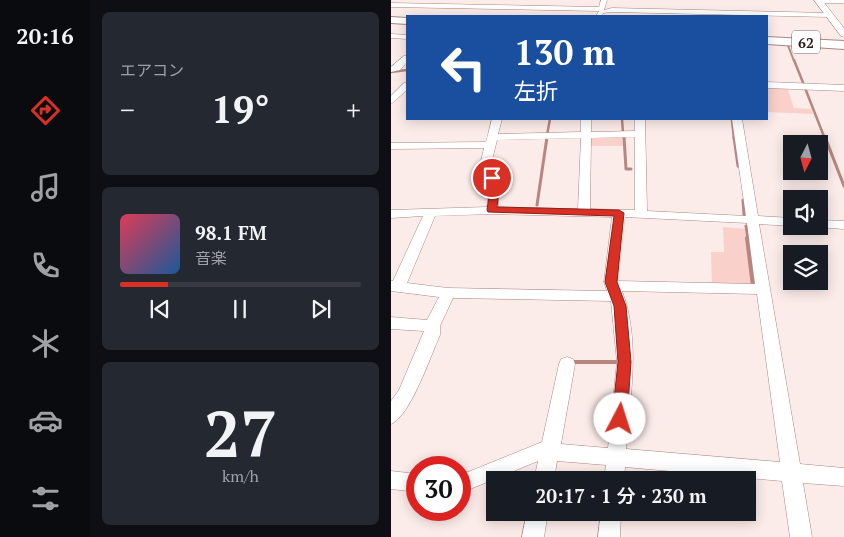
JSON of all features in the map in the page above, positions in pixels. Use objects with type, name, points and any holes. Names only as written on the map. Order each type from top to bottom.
[{"type":"main road","points":[[391,19],[406,19]]},
{"type":"main road","name":"62","points":[[768,38],[844,44]]},
{"type":"street","points":[[482,15],[495,0]]},
{"type":"street","points":[[391,5],[601,9],[604,0]]},
{"type":"street","points":[[612,10],[615,0]]},
{"type":"street","points":[[818,0],[844,1]]},
{"type":"street","points":[[818,0],[842,30]]},
{"type":"street","points":[[600,15],[601,12],[612,10],[829,15]]},
{"type":"street","points":[[391,36],[406,37]]},
{"type":"street","points":[[391,70],[406,59]]},
{"type":"street","points":[[768,85],[844,88]]},
{"type":"street","points":[[391,101],[406,86]]},
{"type":"street","points":[[391,101],[406,101]]},
{"type":"street","points":[[492,210],[495,189],[492,178],[484,169],[497,120]]},
{"type":"street","points":[[584,212],[586,120]]},
{"type":"street","points":[[640,120],[641,214]]},
{"type":"street","points":[[737,120],[801,537]]},
{"type":"street","points":[[391,146],[585,135],[640,134]]},
{"type":"street","points":[[391,214],[492,210],[619,213],[783,222]]},
{"type":"street","points":[[431,212],[395,286],[448,293],[763,289]]},
{"type":"street","points":[[616,471],[625,362],[620,306],[611,282],[619,213]]},
{"type":"street","points":[[828,224],[844,225]]},
{"type":"street","points":[[391,416],[406,394],[432,335],[432,326],[448,293]]},
{"type":"street","points":[[391,323],[432,326]]},
{"type":"street","points":[[546,471],[567,364]]},
{"type":"street","points":[[471,480],[541,451],[844,477]]},
{"type":"street","points":[[391,480],[406,482]]},
{"type":"street","points":[[533,537],[536,521]]},
{"type":"street","points":[[609,537],[610,521]]},
{"type":"shaded area","points":[[768,86],[787,87],[794,108],[811,109],[813,114],[768,112]]},
{"type":"shaded area","points":[[622,136],[623,146],[589,146],[590,137]]},
{"type":"shaded area","points":[[723,227],[745,229],[752,286],[712,285],[711,252],[724,252]]},
{"type":"waterway","points":[[787,43],[794,61]]},
{"type":"waterway","points":[[794,60],[804,85]]},
{"type":"waterway","points":[[391,72],[406,70]]},
{"type":"waterway","points":[[805,88],[823,135]]},
{"type":"waterway","points":[[547,135],[550,120]]},
{"type":"waterway","points":[[622,120],[623,133]]},
{"type":"waterway","points":[[732,120],[734,139]]},
{"type":"waterway","points":[[537,205],[547,137]]},
{"type":"waterway","points":[[624,137],[626,169],[631,169]]},
{"type":"waterway","points":[[734,137],[738,166]]},
{"type":"waterway","points":[[829,147],[844,186]]},
{"type":"waterway","points":[[743,200],[744,215]]},
{"type":"waterway","points":[[746,226],[748,239]]},
{"type":"waterway","points":[[747,238],[753,286]]},
{"type":"waterway","points":[[572,366],[573,362],[617,362]]},
{"type":"route","points":[[492,178],[495,189],[492,210],[619,213],[611,282],[620,306],[625,362],[620,419]]}]
